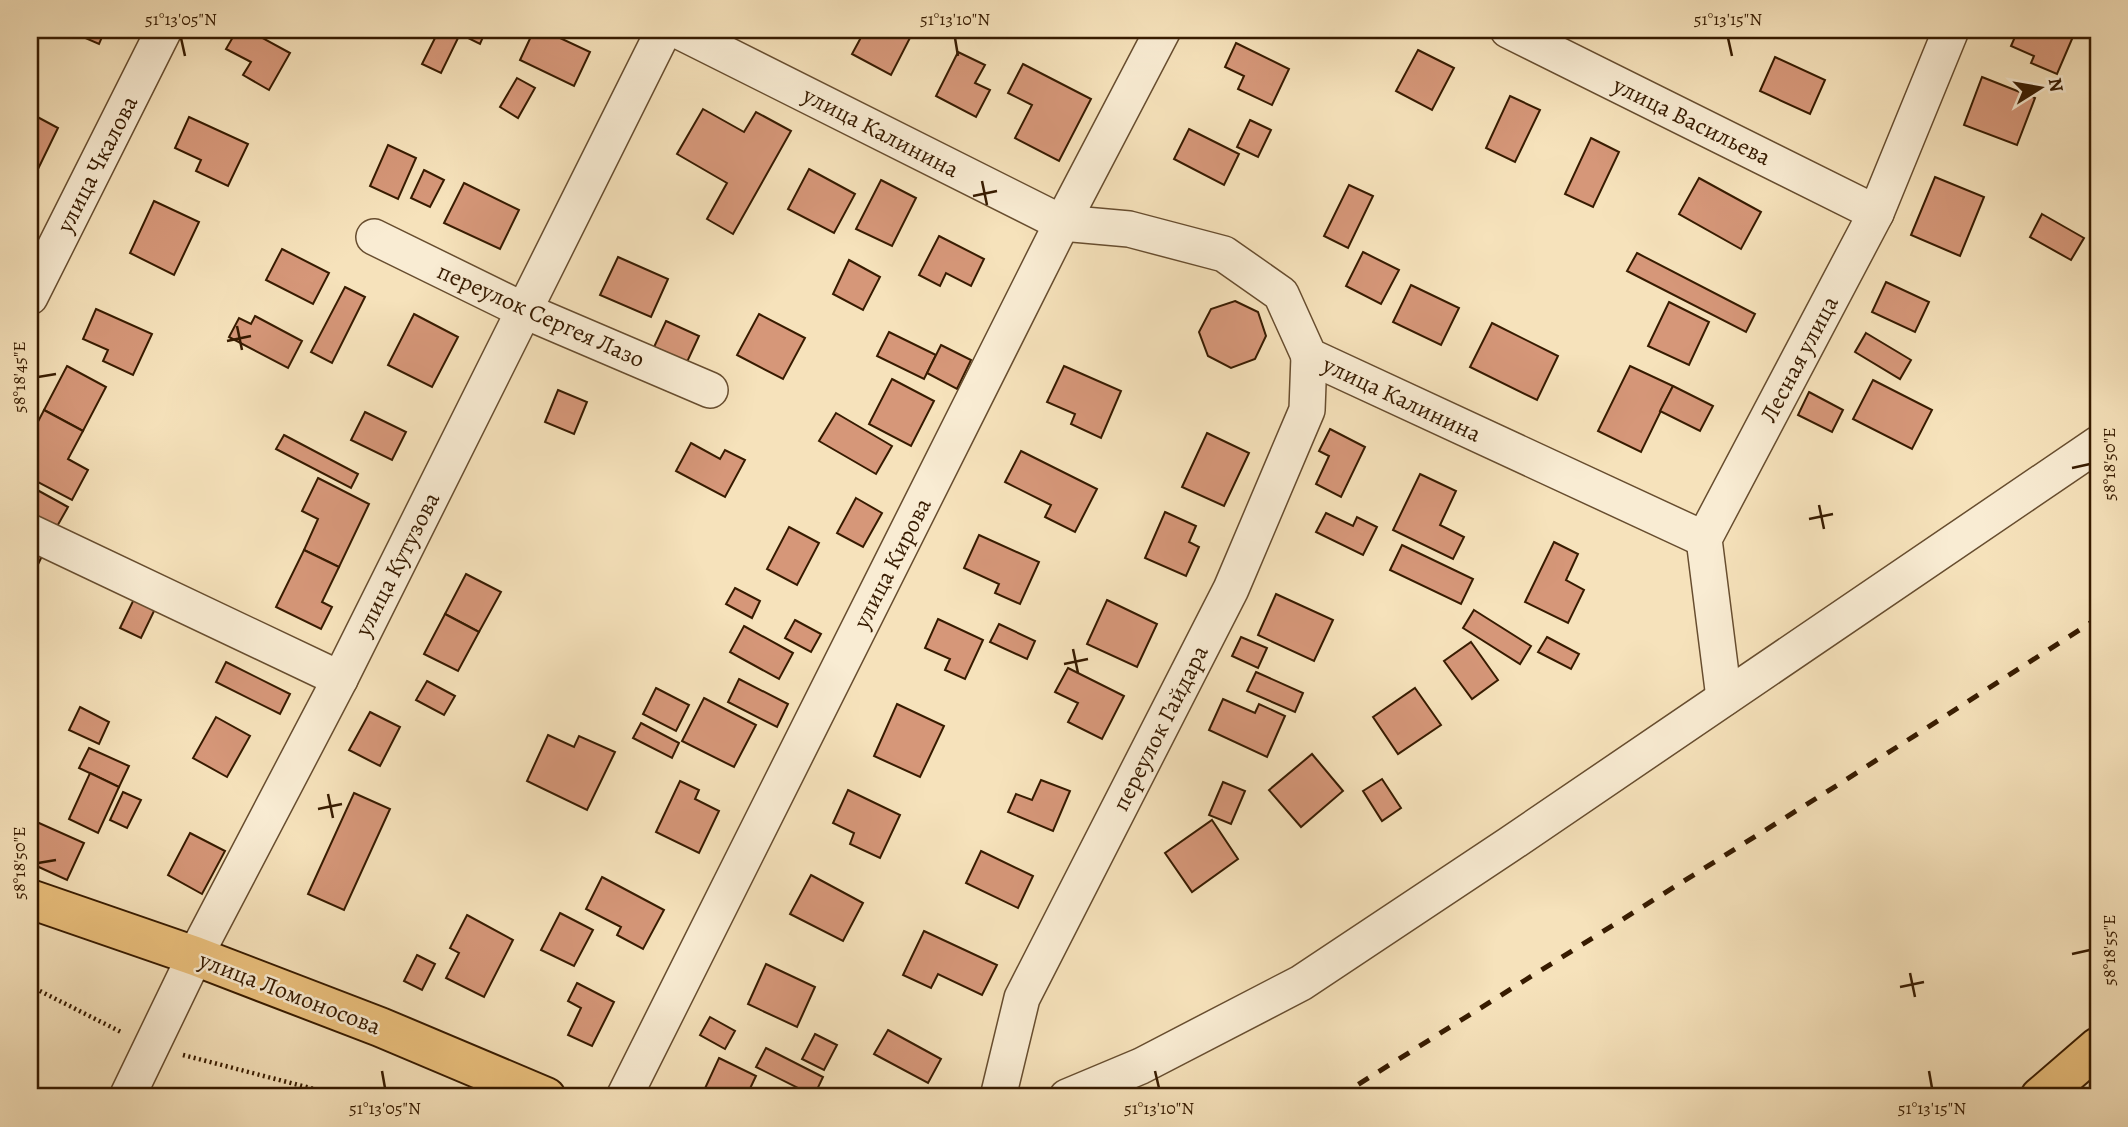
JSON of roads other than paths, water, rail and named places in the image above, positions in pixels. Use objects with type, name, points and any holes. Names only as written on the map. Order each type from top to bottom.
[{"type":"main road","name":"улица Ломоносова","points":[[30,899],[195,956],[380,1027],[546,1097]]},
{"type":"main road","points":[[2040,1097],[2098,1047]]},
{"type":"street","name":"улица Чкалова","points":[[30,297],[164,30]]},
{"type":"street","name":"улица Кутузова","points":[[127,1097],[195,956],[340,679],[664,30]]},
{"type":"street","name":"улица Калинина","points":[[677,30],[1062,223],[1129,229],[1224,254],[1281,293],[1309,356],[1704,539]]},
{"type":"street","name":"улица Кирова","points":[[624,1097],[1062,223],[1163,30]]},
{"type":"street","name":"улица Васильева","points":[[1510,30],[1875,213]]},
{"type":"street","name":"Лесная улица","points":[[1704,539],[1875,213],[1951,30]]},
{"type":"street","name":"переулок Сергея Лазо","points":[[374,237],[525,311],[710,390]]},
{"type":"street","name":"переулок Гайдара","points":[[998,1097],[1022,998],[1231,589],[1307,410],[1309,356]]},
{"type":"street","points":[[1067,1097],[1141,1066],[1301,983],[2098,444]]},
{"type":"street","points":[[30,532],[340,679]]},
{"type":"street","points":[[1704,539],[1724,698]]},
{"type":"railway","points":[[1338,1097],[1844,781],[2098,618]]}]
